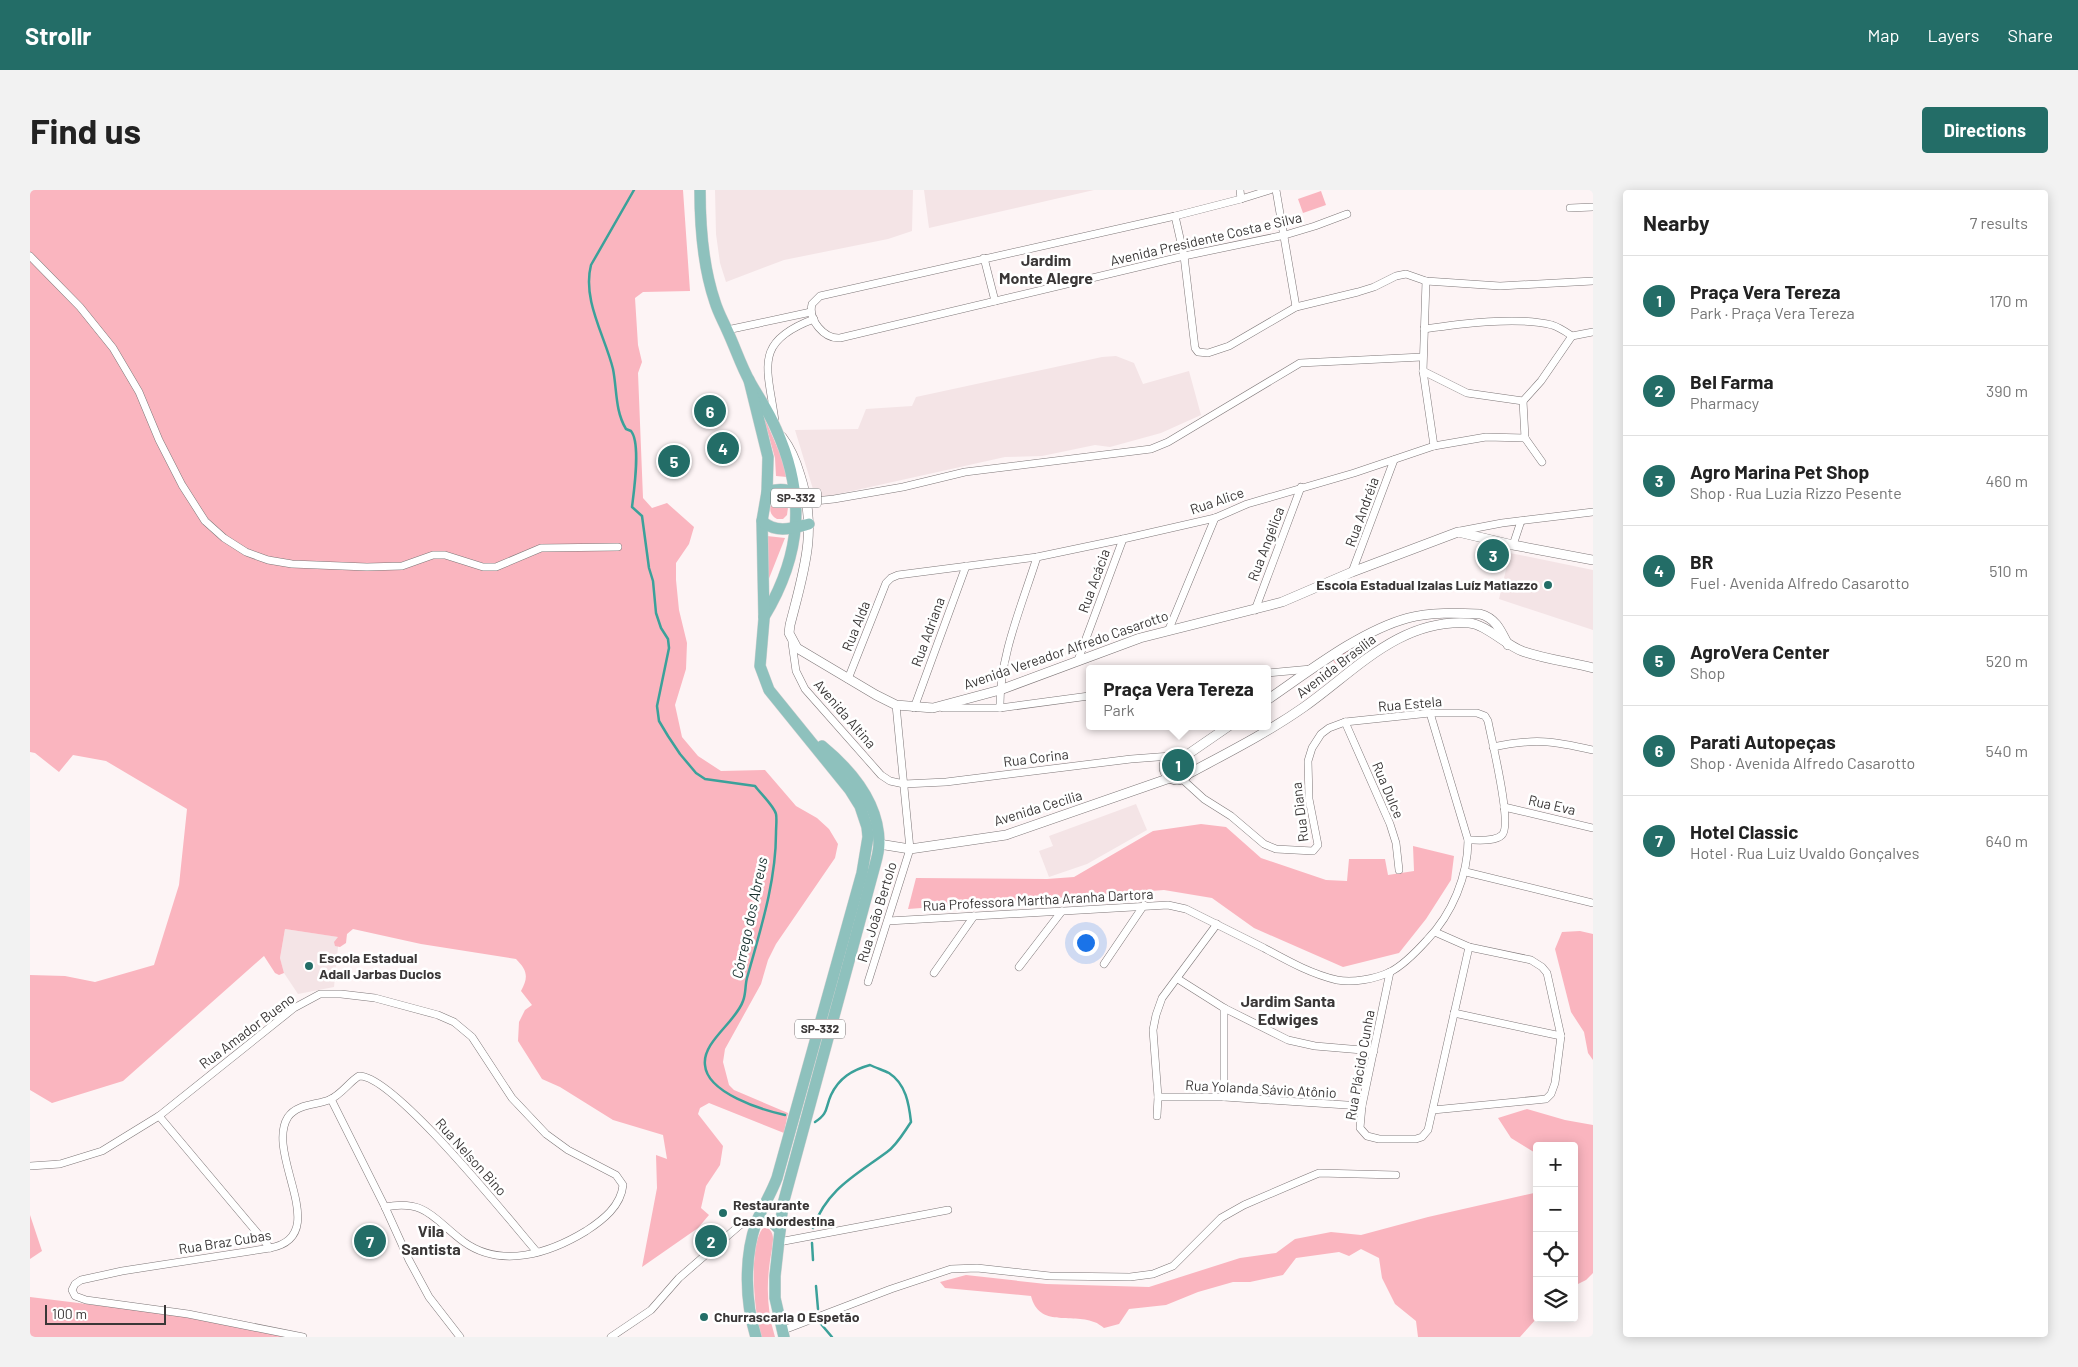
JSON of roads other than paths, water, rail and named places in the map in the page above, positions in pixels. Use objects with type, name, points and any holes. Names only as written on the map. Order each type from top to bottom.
[{"type":"main road","name":"SP-332","points":[[700,190],[706,271],[715,304],[749,380],[776,429],[788,460],[795,492],[797,512],[792,551],[786,570],[764,619]]},
{"type":"main road","name":"SP-332","points":[[749,380],[768,457],[767,492],[762,521],[764,619],[760,666],[765,683],[857,800],[865,818],[868,837],[862,873],[777,1178],[758,1220],[749,1252],[750,1312],[756,1337]]},
{"type":"main road","points":[[767,492],[781,488],[795,492],[807,499]]},
{"type":"main road","points":[[762,521],[775,528],[785,530],[809,524]]},
{"type":"main road","name":"SP-332","points":[[782,1334],[775,1298],[774,1276],[790,1175],[875,865],[879,844],[878,824],[873,808],[865,794],[830,753],[806,734]]},
{"type":"main road","points":[[758,1220],[771,1220],[780,1230]]},
{"type":"street","points":[[1240,190],[1241,199]]},
{"type":"street","points":[[792,641],[789,633],[790,625],[807,556],[809,524],[807,499],[790,447],[776,429],[767,363],[770,352],[779,337],[793,327],[814,320],[811,312],[812,304],[820,296],[1175,216],[1270,190]]},
{"type":"street","points":[[1276,190],[1296,307]]},
{"type":"street","points":[[1570,208],[1593,207]]},
{"type":"street","name":"Avenida Presidente Costa e Silva","points":[[814,320],[826,335],[840,338],[1184,256],[1285,235],[1347,214]]},
{"type":"street","points":[[1175,216],[1184,256],[1196,348],[1198,352],[1208,354],[1229,346],[1296,307],[1358,292],[1374,287],[1396,276],[1406,274],[1426,281],[1500,286],[1593,281]]},
{"type":"street","points":[[30,256],[80,307],[113,348],[139,392],[159,440],[182,486],[205,521],[224,538],[246,552],[268,560],[292,564],[367,567],[402,566],[433,554],[445,555],[483,567],[496,567],[541,548],[618,547]]},
{"type":"street","points":[[984,258],[995,301]]},
{"type":"street","points":[[1426,281],[1422,357],[1434,446]]},
{"type":"street","points":[[728,330],[811,312]]},
{"type":"street","points":[[1424,329],[1480,322],[1530,322],[1553,325],[1572,336],[1593,332]]},
{"type":"street","points":[[1542,462],[1525,438],[1523,402],[1541,381],[1572,336]]},
{"type":"street","points":[[807,499],[814,501],[834,499],[903,487],[965,472],[1151,449],[1168,442],[1300,363],[1422,357]]},
{"type":"street","points":[[1423,371],[1467,393],[1523,402]]},
{"type":"street","name":"Rua Alice","points":[[886,584],[891,578],[898,575],[1037,558],[1215,518],[1247,504],[1394,460],[1434,446],[1486,437],[1525,438]]},
{"type":"street","name":"Rua Andréia","points":[[1352,572],[1394,460]]},
{"type":"street","name":"Rua Angélica","points":[[1255,610],[1301,487]]},
{"type":"street","name":"Avenida Vereador Alfredo Casarotto","points":[[792,641],[805,653],[896,705],[914,708],[933,708],[1000,690],[1115,646],[1169,629],[1255,610],[1282,602],[1352,572],[1458,532],[1521,521],[1593,512]]},
{"type":"street","points":[[1169,629],[1215,518]]},
{"type":"street","points":[[1513,545],[1521,521]]},
{"type":"street","points":[[1458,532],[1513,545],[1593,560]]},
{"type":"street","name":"Rua Acácia","points":[[1078,660],[1123,539]]},
{"type":"street","points":[[1000,708],[1000,690],[1010,642],[1037,558]]},
{"type":"street","name":"Rua Adriana","points":[[914,708],[966,566]]},
{"type":"street","name":"Rua Alda","points":[[848,679],[886,584]]},
{"type":"street","points":[[1470,613],[1472,623],[1508,645],[1524,652],[1593,668]]},
{"type":"street","name":"Avenida Brasília","points":[[1271,697],[1353,644],[1395,623],[1422,616],[1470,613],[1488,616],[1495,621],[1508,645]]},
{"type":"street","name":"Avenida Brasília","points":[[1271,728],[1304,707],[1359,663],[1411,632],[1449,623],[1472,623]]},
{"type":"street","name":"Avenida Altina","points":[[792,641],[796,671],[805,689],[881,775],[890,781],[904,784]]},
{"type":"street","points":[[1271,673],[1312,669]]},
{"type":"street","points":[[933,708],[1000,708],[1086,696]]},
{"type":"street","points":[[896,705],[910,849]]},
{"type":"street","name":"Rua Estela","points":[[1345,722],[1430,714],[1477,712],[1485,716],[1488,721],[1494,747]]},
{"type":"street","name":"Rua Professora Martha Aranha Dartora","points":[[888,921],[1168,905],[1186,909],[1306,970],[1338,980],[1359,981],[1390,972],[1415,953],[1435,932],[1458,891],[1466,872],[1468,840],[1430,714]]},
{"type":"street","name":"Rua Diana","points":[[1185,777],[1204,799],[1231,816],[1264,844],[1276,849],[1313,851],[1318,845],[1309,799],[1308,761],[1312,748],[1321,734],[1329,728],[1345,722]]},
{"type":"street","name":"Rua Dulce","points":[[1345,722],[1390,824],[1396,843],[1399,870]]},
{"type":"street","points":[[1184,757],[1223,730]]},
{"type":"street","name":"Avenida Brasília","points":[[1185,777],[1268,730]]},
{"type":"street","points":[[1468,840],[1497,839],[1506,828],[1494,747],[1535,740],[1558,742],[1593,750]]},
{"type":"street","points":[[1171,756],[1184,757],[1189,763],[1185,777],[1170,778],[1167,775],[1164,767],[1171,756]]},
{"type":"street","name":"Rua Corina","points":[[904,784],[946,782],[1131,759],[1171,756]]},
{"type":"street","name":"Avenida Cecilia","points":[[879,844],[910,849],[1006,835],[1170,778]]},
{"type":"street","name":"Rua Eva","points":[[1504,807],[1593,828]]},
{"type":"street","name":"Rua João Bertolo","points":[[868,982],[910,849]]},
{"type":"street","points":[[1466,872],[1593,903]]},
{"type":"street","points":[[1104,964],[1144,905]]},
{"type":"street","points":[[1019,967],[1062,911]]},
{"type":"street","points":[[934,973],[974,916]]},
{"type":"street","points":[[1156,1116],[1158,1097],[1153,1030],[1156,1015],[1162,998],[1178,979],[1217,924]]},
{"type":"street","points":[[1435,932],[1469,947],[1531,960],[1542,967],[1550,982],[1561,1036],[1555,1083],[1551,1094],[1546,1098],[1433,1110],[1469,947]]},
{"type":"street","name":"Rua Plácido Cunha","points":[[1390,972],[1362,1106],[1360,1128],[1367,1136],[1380,1139],[1416,1139],[1422,1137],[1428,1130],[1433,1110]]},
{"type":"street","points":[[1178,979],[1224,1008],[1288,1040],[1315,1046],[1374,1051]]},
{"type":"street","name":"Rua Amador Bueno","points":[[30,1166],[60,1164],[102,1151],[159,1116],[294,1008],[320,994],[358,995],[438,1015],[454,1022],[472,1037],[512,1098],[546,1134],[568,1150],[616,1175],[623,1185],[619,1201],[595,1225],[576,1237],[518,1257],[499,1256],[480,1251],[466,1243],[425,1210],[414,1205],[400,1204],[385,1207]]},
{"type":"street","points":[[1224,1008],[1224,1097]]},
{"type":"street","points":[[1454,1013],[1561,1036]]},
{"type":"street","name":"Rua Nelson Bino","points":[[331,1099],[359,1076],[364,1076],[381,1085],[439,1137],[536,1252]]},
{"type":"street","name":"Rua Yolanda Sávio Atônio","points":[[1158,1097],[1224,1097],[1362,1106]]},
{"type":"street","points":[[331,1099],[385,1207],[409,1260],[429,1297],[460,1337]]},
{"type":"street","name":"Rua Braz Cubas","points":[[302,1337],[188,1314],[86,1300],[75,1296],[72,1290],[75,1284],[81,1280],[122,1271],[270,1248],[292,1239],[298,1224],[297,1210],[284,1151],[282,1130],[293,1111],[331,1099]]},
{"type":"street","points":[[159,1116],[270,1248]]},
{"type":"street","points":[[782,1334],[890,1289],[952,1269],[977,1268],[1050,1276],[1130,1277],[1154,1274],[1173,1266],[1221,1218],[1244,1205],[1319,1173],[1396,1175]]},
{"type":"street","points":[[779,1242],[948,1210]]},
{"type":"street","points":[[611,1337],[651,1310],[679,1278],[740,1225],[758,1220]]},
{"type":"waterway","name":"Córrego dos Abreus","points":[[634,190],[591,265],[589,278],[592,305],[613,369],[620,415],[626,429],[631,431],[636,446],[632,507],[642,516],[649,568],[653,581],[656,613],[661,628],[668,639],[669,648],[657,706],[659,721],[680,754],[696,773],[705,779],[755,786],[773,807],[776,816],[775,851],[770,888],[747,978],[744,998],[734,1017],[709,1048],[705,1057],[705,1065],[708,1075],[725,1092],[763,1109],[785,1115]]},
{"type":"waterway","name":"Córrego dos Abreus","points":[[813,1228],[819,1214],[834,1193],[891,1149],[911,1122],[908,1101],[899,1083],[889,1073],[870,1065],[857,1069],[842,1079],[834,1089],[825,1113],[815,1122]]},
{"type":"waterway","name":"Córrego dos Abreus","points":[[812,1243],[813,1260]]},
{"type":"waterway","name":"Córrego dos Abreus","points":[[816,1286],[818,1309]]},
{"type":"waterway","name":"Córrego dos Abreus","points":[[821,1324],[832,1337]]},
{"type":"place","name":"Parati Autopeças","points":[[710,411]]},
{"type":"place","name":"BR","points":[[723,448]]},
{"type":"place","name":"AgroVera Center","points":[[674,461]]},
{"type":"place","name":"Agro Marina Pet Shop","points":[[1493,555]]},
{"type":"place","name":"Escola Estadual Izaias Luíz Matiazzo","points":[[1548,585]]},
{"type":"place","name":"Praça Vera Tereza","points":[[1178,765]]},
{"type":"place","name":"Escola Estadual Adail Jarbas Duclos","points":[[309,966]]},
{"type":"place","name":"Restaurante Casa Nordestina","points":[[723,1213]]},
{"type":"place","name":"Hotel Classic","points":[[370,1241]]},
{"type":"place","name":"Bel Farma","points":[[711,1241]]},
{"type":"place","name":"Churrascaria O Espetão","points":[[704,1317]]},
{"type":"district","name":"Jardim Monte Alegre","points":[[1046,269]]},
{"type":"district","name":"Jardim Santa Edwiges","points":[[1288,1010]]},
{"type":"district","name":"Vila Santista","points":[[431,1240]]}]
